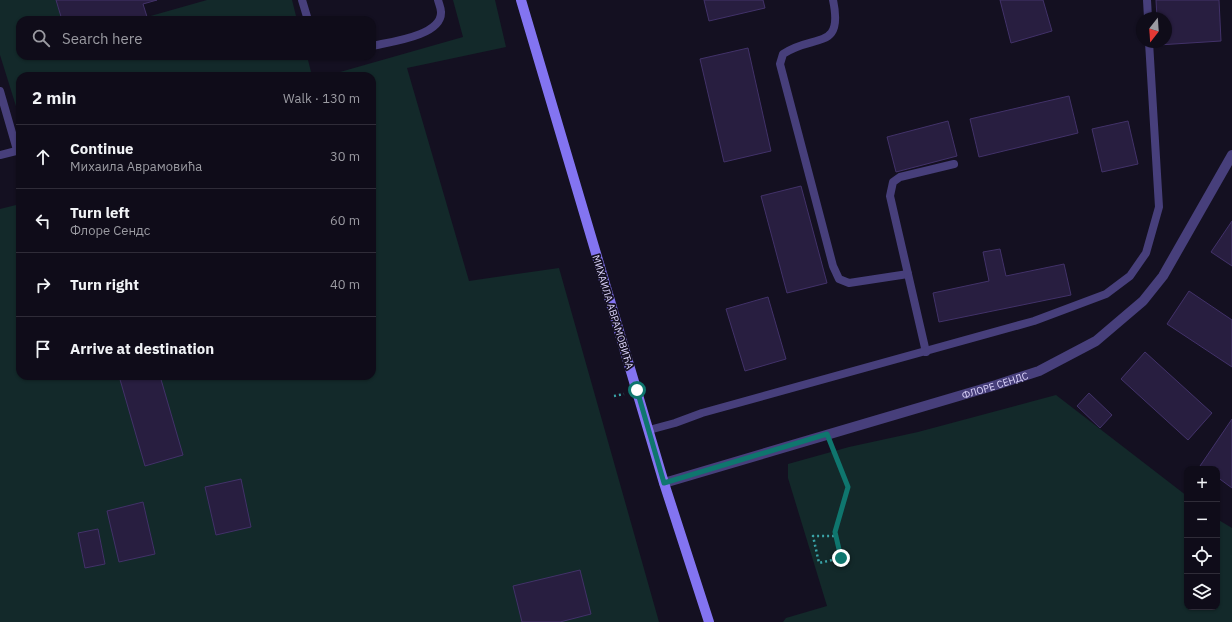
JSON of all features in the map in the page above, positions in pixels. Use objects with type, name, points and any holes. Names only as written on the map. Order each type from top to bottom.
[{"type":"street","name":"МИХАИЛА АВРАМОВИЋА","points":[[521,0],[664,483],[709,622]]},
{"type":"street","name":"ФЛОРЕ СЕНДС","points":[[664,483],[1039,371],[1096,341],[1144,301],[1163,276],[1232,155]]},
{"type":"lane","points":[[302,0],[307,16]]},
{"type":"lane","points":[[376,45],[426,33],[437,23],[441,13],[438,0]]},
{"type":"lane","points":[[833,0],[836,17],[834,31],[828,38],[793,47],[783,54],[780,64],[832,266],[839,279],[848,283],[908,274]]},
{"type":"lane","points":[[1147,0],[1148,12]]},
{"type":"lane","points":[[649,430],[675,423],[702,413],[1034,321],[1106,294],[1130,276],[1146,253],[1159,207],[1149,48]]},
{"type":"lane","points":[[0,90],[16,141]]},
{"type":"lane","points":[[0,155],[16,151]]},
{"type":"lane","points":[[926,352],[890,196],[893,182],[900,177],[954,164]]},
{"type":"path","points":[[614,396],[626,393]]},
{"type":"path","points":[[827,434],[848,487],[835,532],[836,536],[841,558],[819,563],[813,536],[836,536]]},
{"type":"green space","points":[[0,0],[56,0],[61,16],[16,16],[16,60],[308,60],[311,72],[16,72],[16,106],[0,55]]},
{"type":"green space","points":[[207,0],[292,0],[296,16],[151,16]]},
{"type":"green space","points":[[453,0],[495,0],[506,47],[407,68],[469,281],[559,268],[659,622],[0,622],[0,209],[16,205],[16,380],[376,380],[376,72],[340,72],[463,37]]},
{"type":"green space","points":[[1056,395],[1184,494],[1184,610],[1220,610],[1220,521],[1232,528],[1232,622],[783,622],[786,618],[827,606],[788,478],[788,464],[849,447],[918,432]]},
{"type":"building","points":[[56,0],[157,0],[143,4],[147,16],[61,16]]},
{"type":"building","points":[[704,0],[763,0],[765,8],[709,21]]},
{"type":"building","points":[[1000,0],[1043,0],[1052,31],[1011,43]]},
{"type":"building","points":[[1156,0],[1219,0],[1221,41],[1172,44],[1172,12],[1157,12]]},
{"type":"building","points":[[748,48],[771,151],[724,162],[700,59]]},
{"type":"building","points":[[1069,96],[1078,133],[979,157],[970,119]]},
{"type":"building","points":[[948,121],[957,156],[896,172],[887,137]]},
{"type":"building","points":[[1128,121],[1138,164],[1102,172],[1092,129]]},
{"type":"building","points":[[801,186],[827,283],[787,293],[761,196]]},
{"type":"building","points":[[1232,221],[1232,266],[1211,252]]},
{"type":"building","points":[[1000,249],[1006,276],[1064,264],[1071,295],[939,322],[933,293],[989,281],[983,252]]},
{"type":"building","points":[[1189,291],[1232,320],[1232,367],[1167,324]]},
{"type":"building","points":[[768,297],[786,359],[745,371],[726,309]]},
{"type":"building","points":[[1145,352],[1212,413],[1188,440],[1121,379]]},
{"type":"building","points":[[120,380],[161,380],[183,455],[145,466]]},
{"type":"building","points":[[1089,393],[1112,415],[1100,428],[1077,406]]},
{"type":"building","points":[[1232,419],[1232,488],[1220,479],[1220,466],[1200,466]]},
{"type":"building","points":[[241,479],[251,527],[216,535],[205,487]]},
{"type":"building","points":[[143,502],[155,554],[119,562],[107,511]]},
{"type":"building","points":[[98,529],[105,564],[85,568],[78,533]]},
{"type":"building","points":[[580,570],[591,614],[560,622],[522,622],[513,586]]},
{"type":"route","points":[[637,390],[664,483],[827,434],[848,487],[835,532],[841,558]]}]
